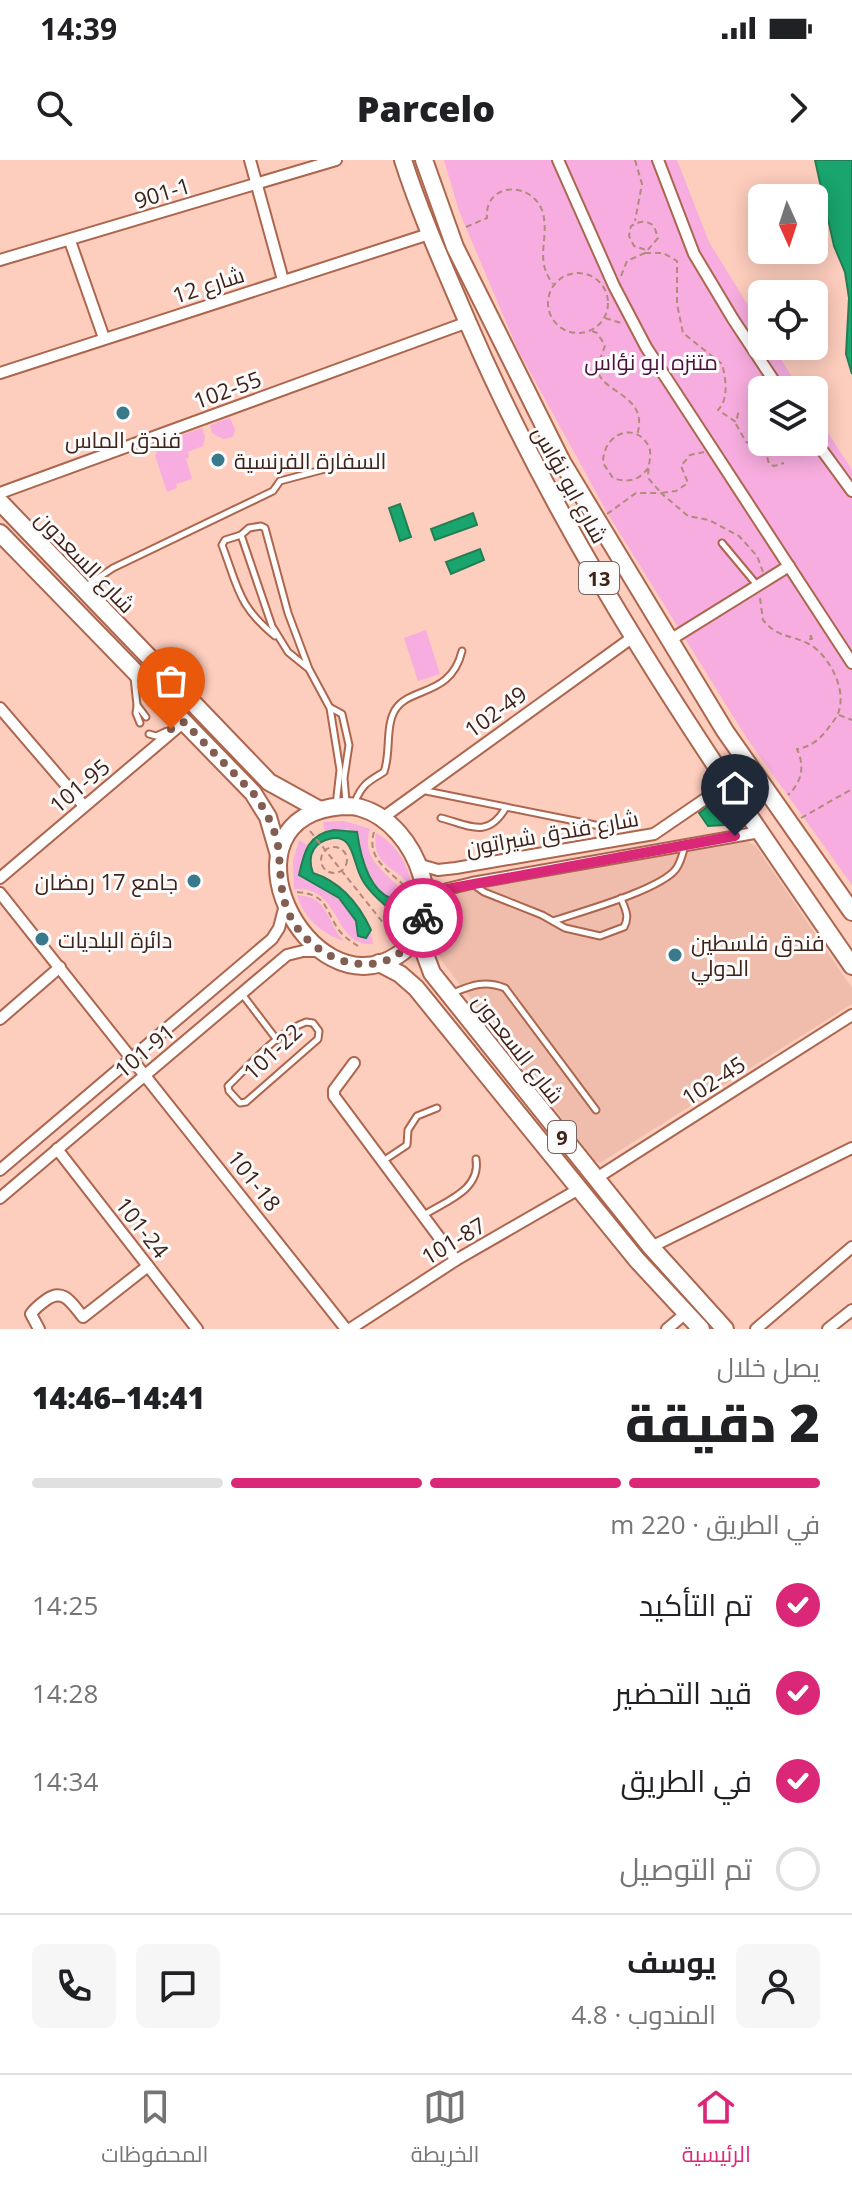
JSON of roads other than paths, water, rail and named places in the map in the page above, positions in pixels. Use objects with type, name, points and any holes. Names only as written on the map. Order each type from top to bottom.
[{"type":"main road","name":"شارع ابو نؤاس","points":[[403,160],[429,234],[485,365],[532,462],[633,637],[715,766],[852,966]]},
{"type":"main road","name":"شارع ابو نؤاس","points":[[424,160],[455,247],[551,442],[737,749],[852,912]]},
{"type":"main road","name":"شارع السعدون","points":[[0,502],[269,782],[318,809]]},
{"type":"main road","name":"شارع السعدون","points":[[0,533],[253,793],[268,817],[279,855],[280,885],[289,898]]},
{"type":"main road","points":[[715,766],[737,749]]},
{"type":"main road","points":[[279,855],[285,837],[297,820],[318,809],[362,808],[378,824],[402,839],[417,864],[425,886],[420,899],[417,933],[398,955],[379,963],[350,963],[322,951],[300,931],[289,913],[289,898]]},
{"type":"main road","name":"شارع السعدون","points":[[417,933],[432,973],[448,994],[651,1247],[725,1329]]},
{"type":"main road","name":"شارع السعدون","points":[[379,963],[400,974],[416,988],[637,1260],[701,1329]]},
{"type":"street","points":[[250,160],[283,280]]},
{"type":"street","name":"901-1","points":[[0,260],[336,160]]},
{"type":"street","points":[[558,160],[614,286],[646,347],[852,663]]},
{"type":"street","points":[[658,160],[694,254],[771,376]]},
{"type":"street","name":"شارع 12","points":[[0,373],[429,234]]},
{"type":"street","points":[[70,241],[104,338]]},
{"type":"street","name":"102-55","points":[[0,493],[468,322]]},
{"type":"street","points":[[826,456],[852,491]]},
{"type":"street","points":[[670,640],[789,566]]},
{"type":"street","name":"102-49","points":[[378,824],[420,790],[633,637]]},
{"type":"street","points":[[0,708],[84,806]]},
{"type":"street","name":"101-95","points":[[0,878],[184,722]]},
{"type":"street","name":"شارع فندق شيراتون","points":[[417,864],[438,870],[654,834],[727,784]]},
{"type":"street","points":[[420,899],[472,883],[760,832]]},
{"type":"street","points":[[654,834],[658,849]]},
{"type":"street","points":[[507,860],[511,876]]},
{"type":"street","name":"101-18","points":[[0,893],[348,1329]]},
{"type":"street","name":"101-91","points":[[0,1170],[272,939],[289,898]]},
{"type":"street","name":"101-91","points":[[0,1198],[287,955],[322,951]]},
{"type":"street","points":[[0,1019],[60,967]]},
{"type":"street","name":"102-45","points":[[595,1179],[852,1015]]},
{"type":"street","points":[[354,1063],[334,1090],[334,1096],[456,1260]]},
{"type":"street","points":[[651,1247],[852,1148]]},
{"type":"street","name":"101-24","points":[[57,1149],[197,1329]]},
{"type":"street","name":"101-87","points":[[348,1329],[456,1260],[579,1189]]},
{"type":"street","points":[[756,1329],[852,1247]]},
{"type":"street","points":[[83,1317],[148,1266]]},
{"type":"street","points":[[39,1329],[32,1320],[33,1309],[58,1294],[65,1296],[92,1329]]},
{"type":"street","points":[[828,1329],[852,1310]]},
{"type":"street","points":[[667,1329],[686,1313]]},
{"type":"lane","points":[[82,589],[113,568],[273,491],[280,481],[325,469]]},
{"type":"lane","points":[[279,639],[244,605],[222,545],[225,540],[241,535],[249,528],[265,528],[288,613],[309,669],[330,708],[342,764],[345,806]]},
{"type":"lane","points":[[241,535],[265,610],[279,639],[288,652],[309,669]]},
{"type":"lane","points":[[722,543],[761,584]]},
{"type":"lane","points":[[345,806],[369,778],[384,772],[388,761],[391,720],[396,708],[447,679],[459,664],[462,651]]},
{"type":"lane","points":[[135,672],[136,713],[140,723]]},
{"type":"lane","points":[[137,705],[146,717]]},
{"type":"lane","points":[[330,708],[343,716],[349,745],[342,764],[345,806]]},
{"type":"lane","points":[[149,734],[158,736],[184,722]]},
{"type":"lane","points":[[420,790],[605,827]]},
{"type":"lane","points":[[441,818],[481,828],[490,827],[505,809]]},
{"type":"lane","points":[[553,921],[621,898],[665,878],[675,871],[685,844]]},
{"type":"lane","points":[[472,883],[484,892],[565,928],[600,936],[613,933],[628,921],[621,898]]},
{"type":"lane","points":[[448,994],[478,983],[505,988],[596,1110]]},
{"type":"lane","name":"101-22","points":[[242,994],[277,1040]]},
{"type":"lane","name":"101-22","points":[[306,1022],[313,1023],[319,1031],[318,1039],[246,1102],[240,1103],[228,1086],[277,1040],[306,1022]]},
{"type":"lane","points":[[383,1161],[407,1145],[408,1130],[417,1116],[437,1108]]},
{"type":"lane","points":[[423,1216],[469,1187],[476,1178],[476,1159]]},
{"type":"place","name":"فندق الماس","points":[[123,413]]},
{"type":"place","name":"السفارة الفرنسية","points":[[218,460]]},
{"type":"place","name":"جامع 17 رمضان","points":[[194,881]]},
{"type":"place","name":"دائرة البلديات","points":[[42,939]]},
{"type":"place","name":"فندق فلسطين الدولي","points":[[675,955]]},
{"type":"park label","name":"متنزه ابو نؤاس","points":[[651,361]]}]
